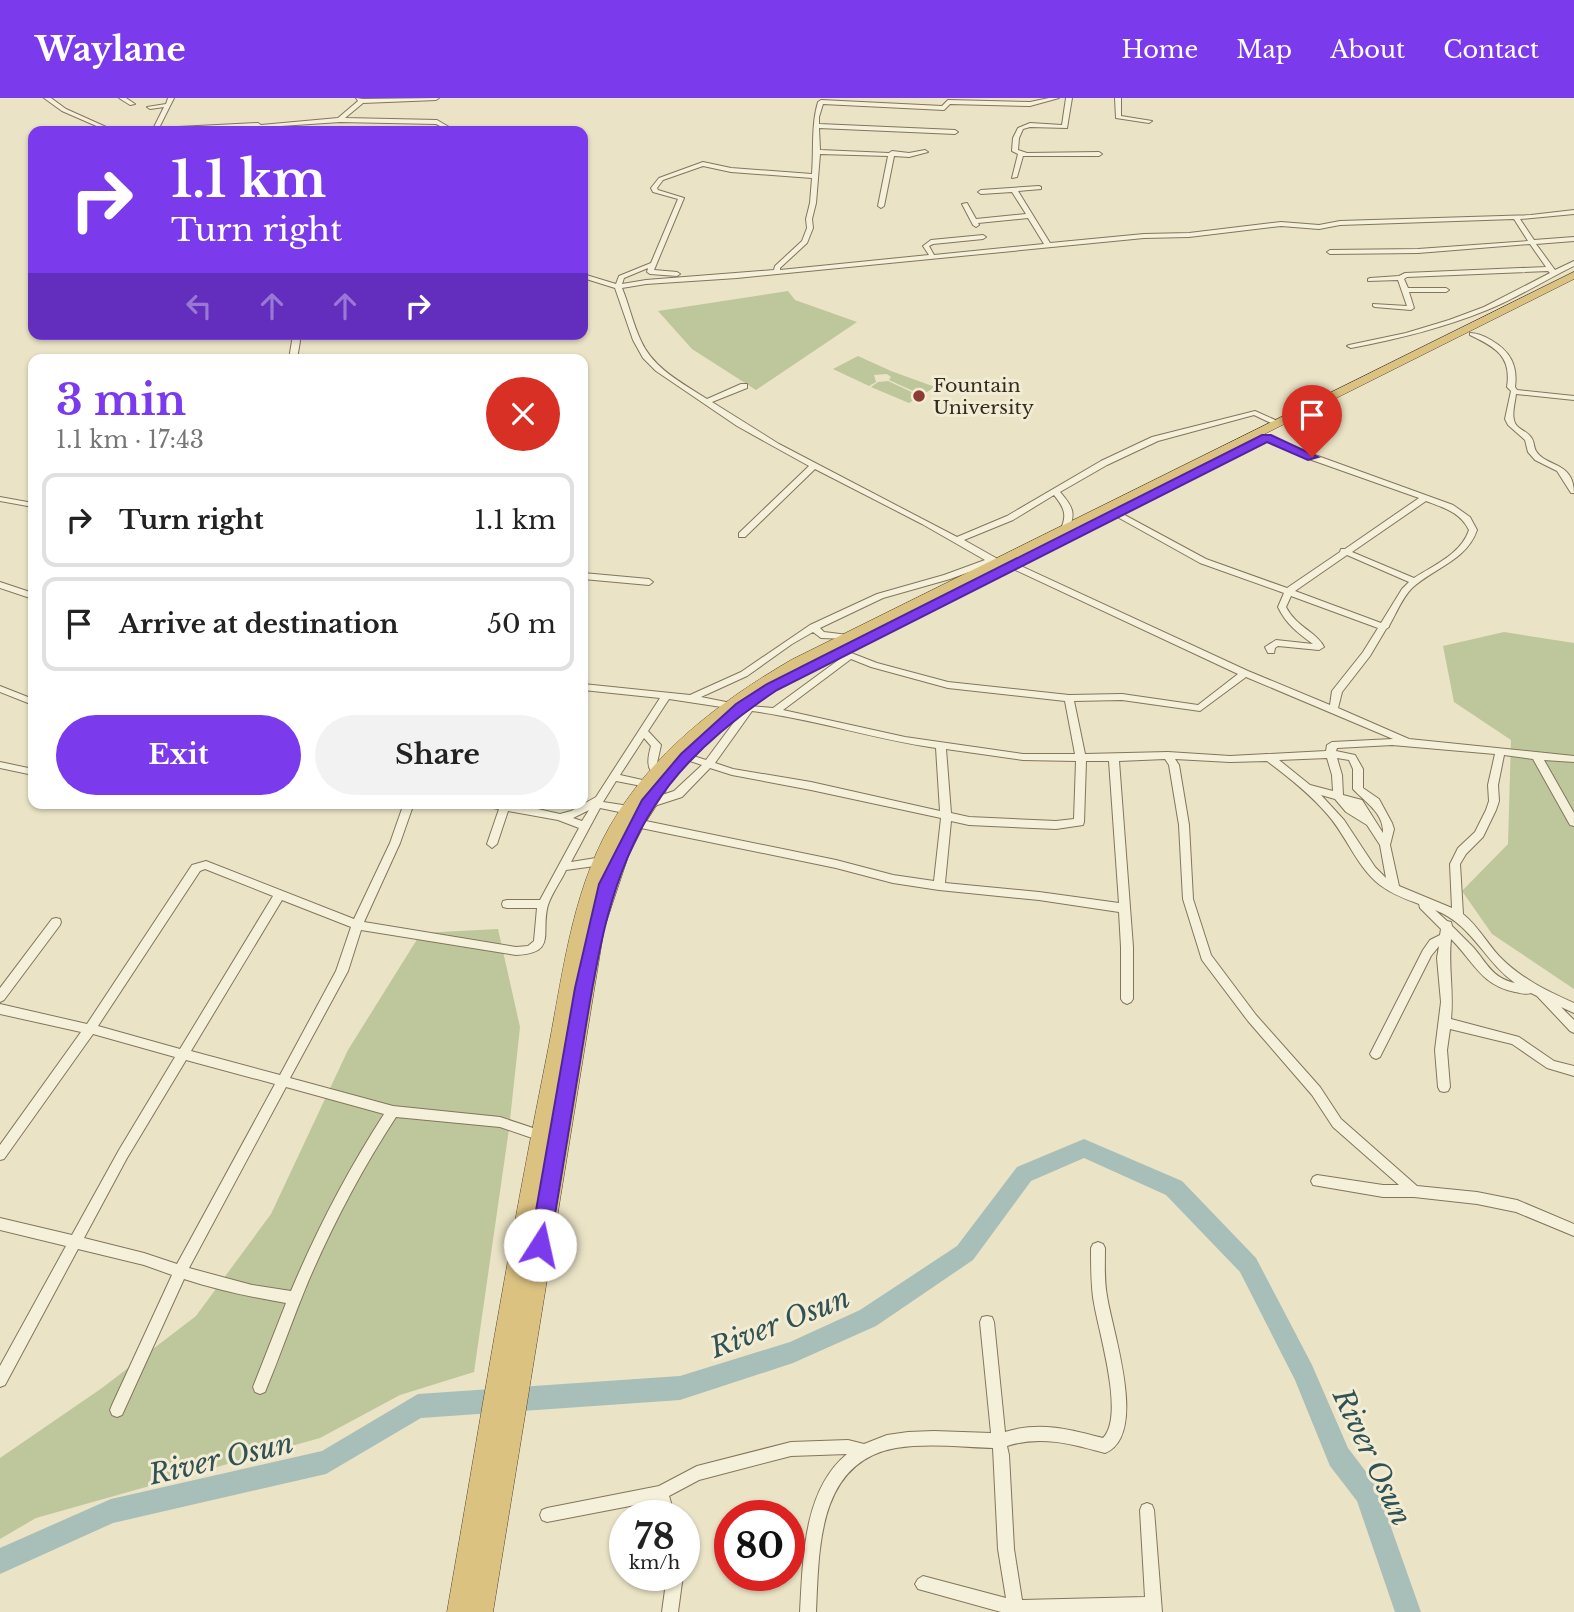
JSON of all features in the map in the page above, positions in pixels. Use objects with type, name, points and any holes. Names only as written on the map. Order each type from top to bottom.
[{"type":"highway","points":[[480,1612],[495,1470],[522,1296],[541,1136],[587,905],[593,880],[602,861],[632,816],[652,779],[740,707],[772,676],[845,648],[1064,530],[1574,275]]},
{"type":"highway","points":[[1001,563],[1116,514],[1574,282]]},
{"type":"highway","points":[[522,1296],[595,929],[607,884],[632,816],[648,804],[680,755]]},
{"type":"highway","points":[[460,1612],[495,1470]]},
{"type":"street","points":[[47,98],[64,110],[101,126]]},
{"type":"street","points":[[122,98],[132,104]]},
{"type":"street","points":[[157,126],[170,98]]},
{"type":"street","points":[[340,120],[359,100],[436,98]]},
{"type":"street","points":[[778,271],[778,267],[805,242],[809,232],[817,152],[816,117],[821,102],[830,98]]},
{"type":"street","points":[[821,102],[940,108],[946,107],[948,102],[1034,103],[1056,98]]},
{"type":"street","points":[[1069,98],[1064,128],[1030,125],[1021,128],[1015,151],[1020,155],[1100,154]]},
{"type":"street","points":[[1118,98],[1118,117],[1149,121]]},
{"type":"street","points":[[150,107],[167,106]]},
{"type":"street","points":[[247,126],[340,120],[432,121],[445,126]]},
{"type":"street","points":[[816,126],[955,132]]},
{"type":"street","points":[[817,152],[909,155],[925,152]]},
{"type":"street","points":[[881,206],[892,153]]},
{"type":"street","points":[[1014,177],[1020,155]]},
{"type":"street","points":[[787,259],[767,266],[707,273],[652,272],[681,198],[655,191],[654,188],[661,179],[703,164],[731,170],[815,176]]},
{"type":"street","points":[[792,174],[814,166]]},
{"type":"street","points":[[981,192],[1039,188]]},
{"type":"street","points":[[1014,190],[1048,246]]},
{"type":"street","points":[[965,204],[992,252]]},
{"type":"street","points":[[588,278],[618,287],[646,282],[1189,235],[1281,224],[1319,228],[1340,223],[1515,217],[1574,212]]},
{"type":"street","points":[[974,221],[1029,216]]},
{"type":"street","points":[[1515,217],[1530,243],[1552,271]]},
{"type":"street","points":[[931,254],[926,243],[983,237]]},
{"type":"street","points":[[1330,252],[1418,251],[1574,239]]},
{"type":"street","points":[[1351,346],[1407,335],[1486,308],[1552,271],[1574,263]]},
{"type":"street","points":[[653,264],[621,277],[618,287],[645,356],[668,376],[760,439],[1001,563],[1245,673],[1411,743]]},
{"type":"street","points":[[1370,279],[1401,278],[1405,275],[1552,271]]},
{"type":"street","points":[[1375,305],[1411,308],[1401,278]]},
{"type":"street","points":[[1406,290],[1446,290]]},
{"type":"street","points":[[1472,334],[1508,355],[1513,366],[1511,387],[1515,392],[1574,398]]},
{"type":"street","points":[[706,402],[744,386]]},
{"type":"street","points":[[1515,392],[1510,415],[1512,425],[1529,439],[1532,452],[1538,458],[1560,469],[1574,491]]},
{"type":"street","points":[[956,540],[1010,518],[1104,463],[1155,439],[1255,413],[1278,423]]},
{"type":"street","points":[[1266,438],[1425,498],[1462,513],[1468,519],[1472,537],[1461,552],[1449,561],[1413,581],[1398,600],[1385,627],[1337,691],[1333,711]]},
{"type":"street","points":[[742,535],[814,466]]},
{"type":"street","points":[[1402,489],[1413,506]]},
{"type":"street","points":[[1055,491],[1069,508],[1070,522],[1064,530]]},
{"type":"street","points":[[1271,651],[1270,647],[1276,643],[1319,647],[1317,642],[1296,629],[1286,616],[1282,607],[1289,591],[1425,498]]},
{"type":"street","points":[[0,499],[28,504]]},
{"type":"street","points":[[1116,514],[1203,561],[1385,627]]},
{"type":"street","points":[[1344,551],[1413,581]]},
{"type":"street","points":[[692,698],[744,674],[813,627],[880,596],[1001,563]]},
{"type":"street","points":[[588,576],[649,582]]},
{"type":"street","points":[[0,585],[28,594]]},
{"type":"street","points":[[813,627],[821,635],[845,648],[948,685],[1069,698],[1122,697],[1200,708],[1245,673]]},
{"type":"street","points":[[775,711],[845,648]]},
{"type":"street","points":[[588,687],[692,698],[775,711],[941,746],[1023,757],[1114,758],[1168,755],[1230,759],[1345,754],[1356,763],[1357,803]]},
{"type":"street","points":[[0,689],[28,700]]},
{"type":"street","points":[[0,1155],[90,1029],[196,868],[205,865],[357,925],[516,951],[531,950],[539,943],[542,934],[543,904],[584,826],[667,695]]},
{"type":"street","points":[[643,732],[656,745],[732,772],[811,786],[946,817],[994,824],[1074,825],[1080,818],[1081,758],[1069,698]]},
{"type":"street","points":[[648,804],[678,794],[708,765],[740,707]]},
{"type":"street","points":[[1354,720],[1367,743]]},
{"type":"street","points":[[1371,823],[1350,809],[1338,796],[1332,745],[1411,743],[1574,759]]},
{"type":"street","points":[[614,777],[652,779],[656,745]]},
{"type":"street","points":[[939,886],[946,817],[941,746]]},
{"type":"street","points":[[1458,916],[1455,864],[1462,851],[1479,834],[1491,810],[1500,753]]},
{"type":"street","points":[[1168,755],[1174,765],[1184,825],[1188,899],[1206,957],[1252,1018],[1315,1091],[1336,1123],[1414,1191]]},
{"type":"street","points":[[1537,757],[1574,822]]},
{"type":"street","points":[[1114,758],[1127,947],[1127,999]]},
{"type":"street","points":[[1270,758],[1297,782],[1357,803],[1385,845],[1394,888]]},
{"type":"street","points":[[0,765],[28,771]]},
{"type":"street","points":[[1311,788],[1340,823],[1357,852],[1382,881],[1422,903],[1458,916],[1510,975],[1541,993],[1574,1007]]},
{"type":"street","points":[[1358,789],[1375,802],[1387,823],[1389,829],[1385,845]]},
{"type":"street","points":[[598,800],[632,816],[893,879],[1123,908]]},
{"type":"street","points":[[588,806],[598,800]]},
{"type":"street","points":[[117,1410],[181,1270],[236,1163],[284,1082],[342,971],[357,925],[395,842],[407,809]]},
{"type":"street","points":[[492,844],[504,809]]},
{"type":"street","points":[[523,809],[584,826]]},
{"type":"street","points":[[559,817],[583,809]]},
{"type":"street","points":[[563,867],[602,861]]},
{"type":"street","points":[[0,1380],[124,1154],[279,895]]},
{"type":"street","points":[[1422,903],[1446,933],[1470,951],[1480,967],[1497,982],[1541,993],[1574,1028]]},
{"type":"street","points":[[507,904],[543,904]]},
{"type":"street","points":[[1444,1087],[1442,1035],[1446,1023],[1447,920],[1458,916]]},
{"type":"street","points":[[0,997],[56,922]]},
{"type":"street","points":[[1376,1054],[1427,953],[1446,933]]},
{"type":"street","points":[[1470,951],[1472,933]]},
{"type":"street","points":[[0,1010],[90,1029],[393,1111],[500,1122],[541,1136]]},
{"type":"street","points":[[1446,1023],[1515,1040],[1551,1065],[1574,1071]]},
{"type":"street","points":[[260,1387],[293,1298],[361,1159],[393,1111]]},
{"type":"street","points":[[1317,1181],[1383,1191],[1414,1191],[1477,1198],[1517,1206],[1574,1230]]},
{"type":"street","points":[[0,1224],[181,1270],[202,1279],[293,1298]]},
{"type":"street","points":[[808,1612],[808,1575],[814,1543],[833,1479],[846,1465],[866,1452],[895,1441],[999,1441],[1017,1435],[1044,1432],[1073,1435],[1105,1446],[1114,1441],[1118,1434],[1118,1399],[1113,1355],[1100,1297],[1098,1248]]},
{"type":"street","points":[[987,1322],[1002,1455],[1006,1549],[1016,1610]]},
{"type":"street","points":[[547,1515],[661,1493],[697,1473],[791,1449],[848,1447],[866,1452]]},
{"type":"street","points":[[661,1493],[663,1500]]},
{"type":"street","points":[[923,1584],[1016,1610],[1154,1608],[1147,1510]]},
{"type":"street","points":[[670,1612],[673,1591]]},
{"type":"green space","points":[[788,291],[795,300],[857,322],[756,390],[692,349],[658,311]]},
{"type":"green space","points":[[858,356],[935,387],[922,395],[889,380],[891,377],[887,374],[874,375],[876,382],[869,386],[833,369]]},
{"type":"green space","points":[[888,381],[920,396],[909,403],[871,387],[878,382]]},
{"type":"green space","points":[[1504,632],[1574,643],[1574,989],[1492,934],[1462,891],[1508,844],[1511,740],[1454,702],[1443,646]]},
{"type":"green space","points":[[498,929],[520,1027],[509,1129],[474,1372],[400,1395],[320,1438],[36,1518],[0,1539],[0,1458],[102,1388],[196,1316],[271,1214],[348,1050],[421,933]]},
{"type":"waterway","name":"River Osun","points":[[0,1561],[111,1511],[326,1462],[418,1406],[680,1388],[793,1352],[868,1318],[965,1253],[1024,1174],[1084,1148],[1174,1188],[1248,1265],[1304,1373],[1339,1457],[1367,1494],[1408,1612]]},
{"type":"place","name":"Fountain University","points":[[919,396]]},
{"type":"route","points":[[540,1245],[583,988],[607,884],[636,823],[667,778],[687,757],[741,707],[772,687],[1266,438],[1312,457]]}]
